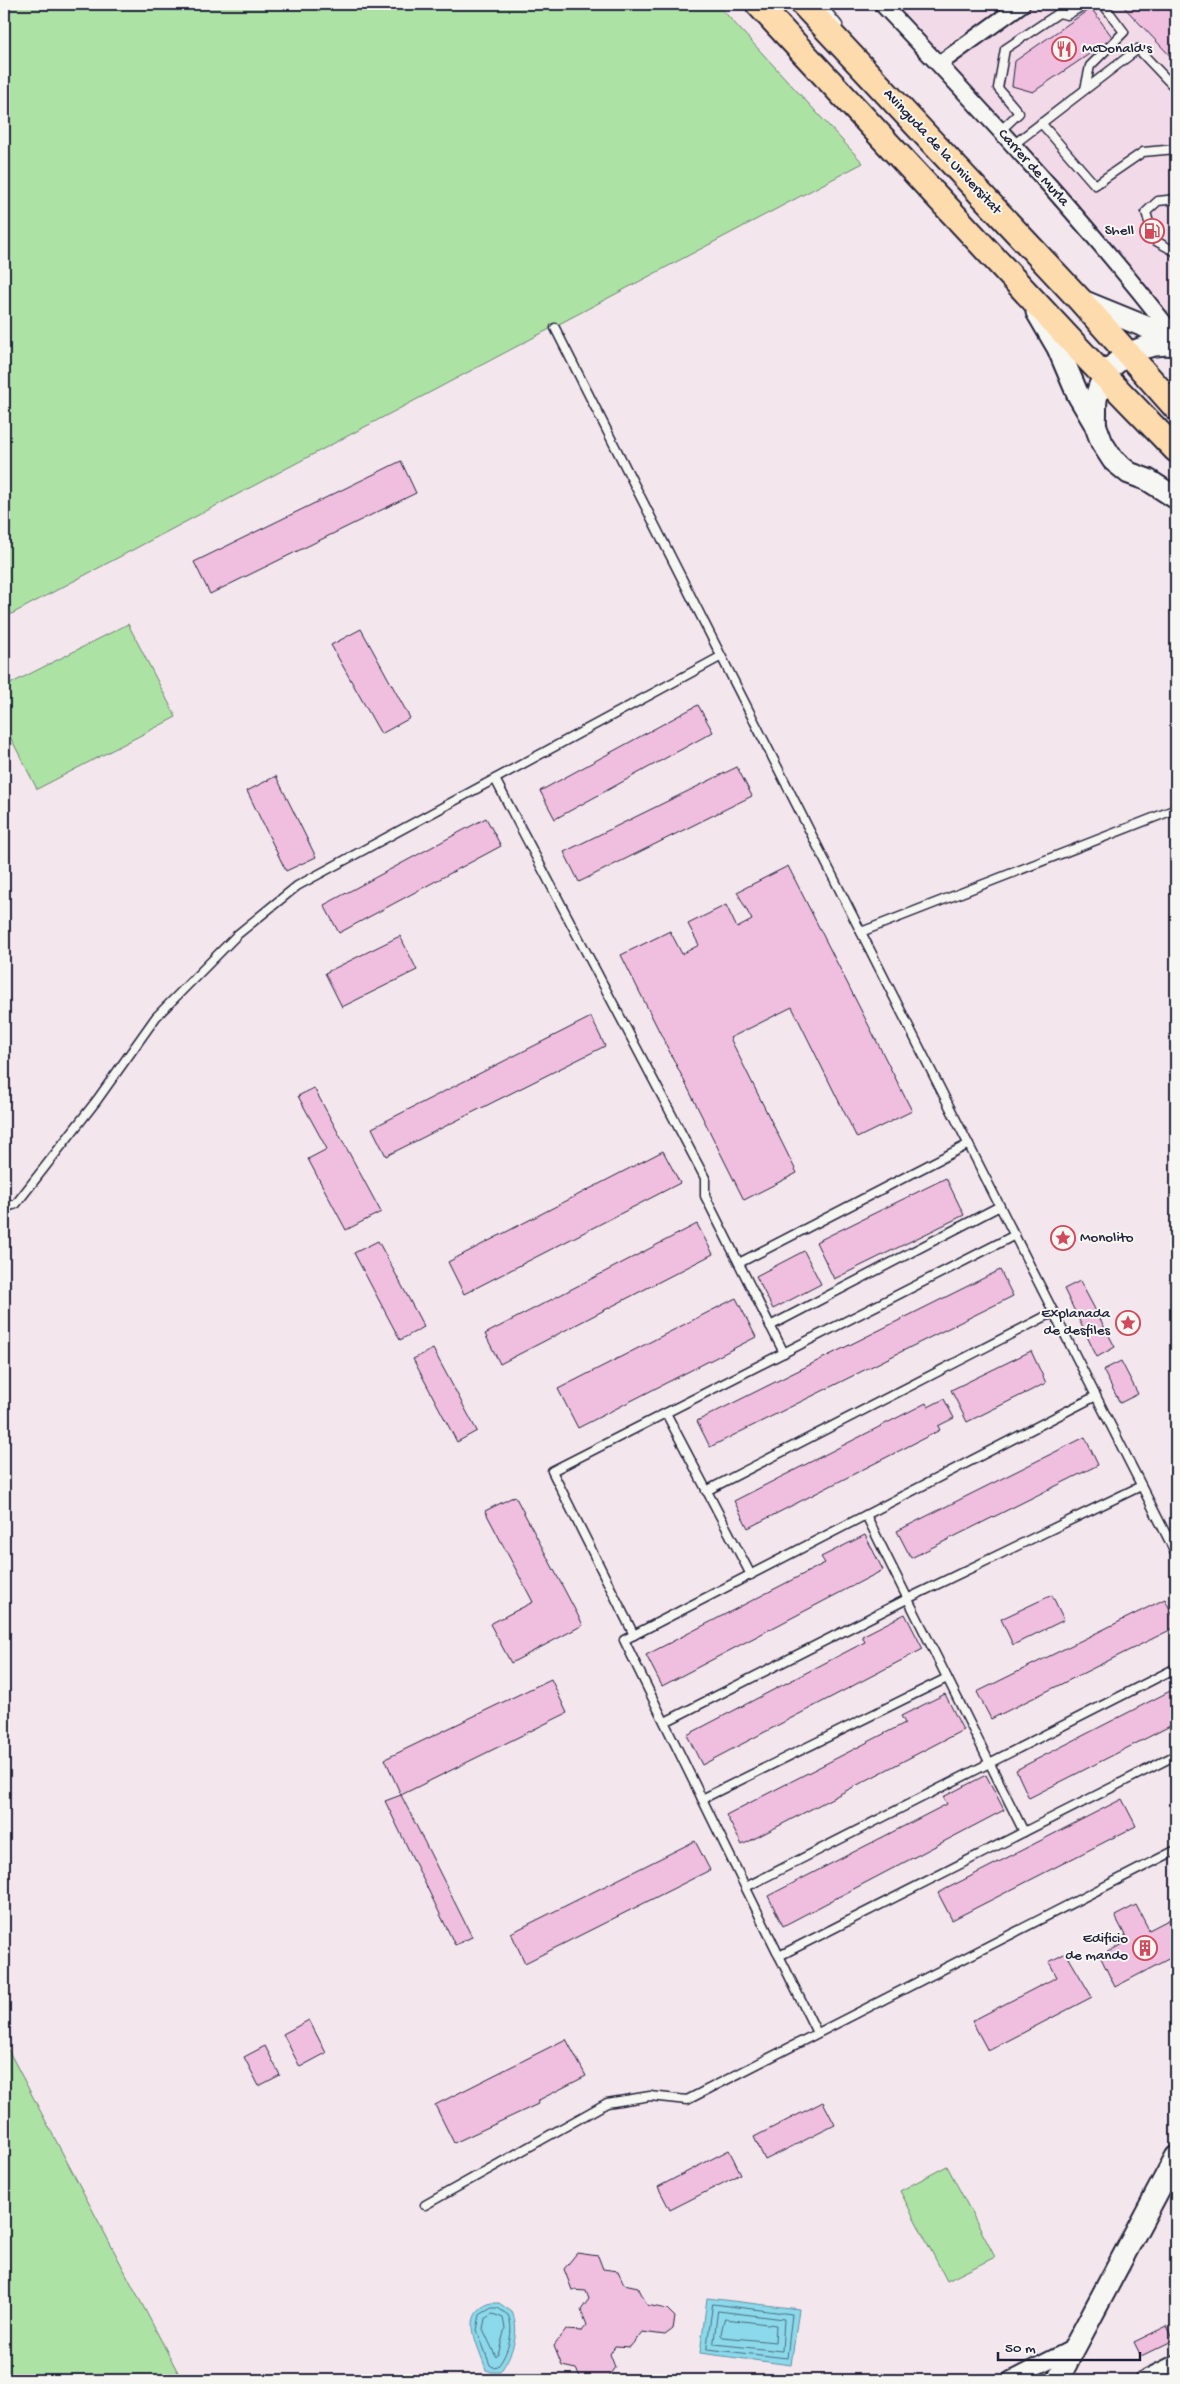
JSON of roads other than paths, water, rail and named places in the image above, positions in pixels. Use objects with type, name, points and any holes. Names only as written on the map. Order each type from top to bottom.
[{"type":"main road","name":"Avinguda de la Universitat","points":[[758,4],[1105,377],[1176,450]]},
{"type":"main road","name":"Avinguda de la Universitat","points":[[803,4],[1080,300],[1176,408]]},
{"type":"street","name":"Carrer de Murla","points":[[882,4],[1013,145],[1126,272],[1176,338]]},
{"type":"street","points":[[939,64],[1022,4]]},
{"type":"street","name":"Avinguda de la Universitat","points":[[1025,291],[1058,348],[1078,395],[1096,424],[1102,443],[1113,460],[1129,473],[1148,480],[1176,498]]},
{"type":"street","name":"Avinguda de la Universitat","points":[[1080,300],[1156,331],[1176,344]]},
{"type":"street","name":"Avinguda de la Universitat","points":[[1096,424],[1096,399],[1105,377],[1115,364],[1128,354],[1145,346],[1163,343],[1176,344]]},
{"type":"street","name":"Avinguda de la Universitat","points":[[1148,480],[1176,480]]},
{"type":"street","points":[[1060,2379],[1075,2347],[1176,2157]]},
{"type":"street","points":[[1010,2380],[1075,2347]]},
{"type":"street","points":[[1142,2380],[1176,2363]]},
{"type":"lane","points":[[821,4],[846,35]]},
{"type":"lane","points":[[1000,131],[1019,113],[998,88],[1005,49],[1059,14],[1067,15],[1086,4]]},
{"type":"lane","points":[[1085,89],[1090,66],[1124,32],[1103,4]]},
{"type":"lane","points":[[851,43],[903,110]]},
{"type":"lane","points":[[1013,145],[1138,49],[1176,89]]},
{"type":"lane","points":[[1041,123],[1095,184],[1142,152],[1176,149]]},
{"type":"lane","points":[[1176,199],[1158,201],[1146,212],[1154,240],[1176,252]]},
{"type":"lane","points":[[555,328],[1176,1554]]},
{"type":"lane","points":[[4,1208],[16,1204],[97,1100],[156,1017],[238,934],[297,886],[720,657]]},
{"type":"lane","points":[[495,779],[705,1178],[705,1196],[784,1353]]},
{"type":"lane","points":[[861,932],[1176,810]]},
{"type":"lane","points":[[739,1263],[969,1144]]},
{"type":"lane","points":[[770,1326],[1000,1206]]},
{"type":"lane","points":[[634,1635],[552,1471],[1015,1235]]},
{"type":"lane","points":[[706,1491],[1054,1312]]},
{"type":"lane","points":[[817,2033],[624,1640],[1096,1396]]},
{"type":"lane","points":[[666,1413],[751,1575]]},
{"type":"lane","points":[[665,1722],[907,1599],[1141,1486]]},
{"type":"lane","points":[[866,1515],[991,1762],[1024,1832]]},
{"type":"lane","points":[[746,1887],[1176,1668]]},
{"type":"lane","points":[[702,1799],[947,1678]]},
{"type":"lane","points":[[779,1956],[1176,1755]]},
{"type":"lane","points":[[425,2206],[607,2102],[650,2096],[687,2100],[1176,1850]]},
{"type":"water","points":[[707,2298],[799,2309],[791,2365],[700,2353]]},
{"type":"water","points":[[491,2303],[499,2303],[512,2312],[515,2319],[514,2343],[508,2359],[500,2372],[486,2370],[473,2332],[475,2315],[481,2308]]},
{"type":"place","name":"McDonald's","points":[[1064,49]]},
{"type":"place","name":"Shell","points":[[1152,231]]},
{"type":"place","name":"Monolito","points":[[1063,1238]]},
{"type":"place","name":"Explanada de desfiles","points":[[1128,1323]]},
{"type":"place","name":"Edificio de mando","points":[[1145,1948]]}]
